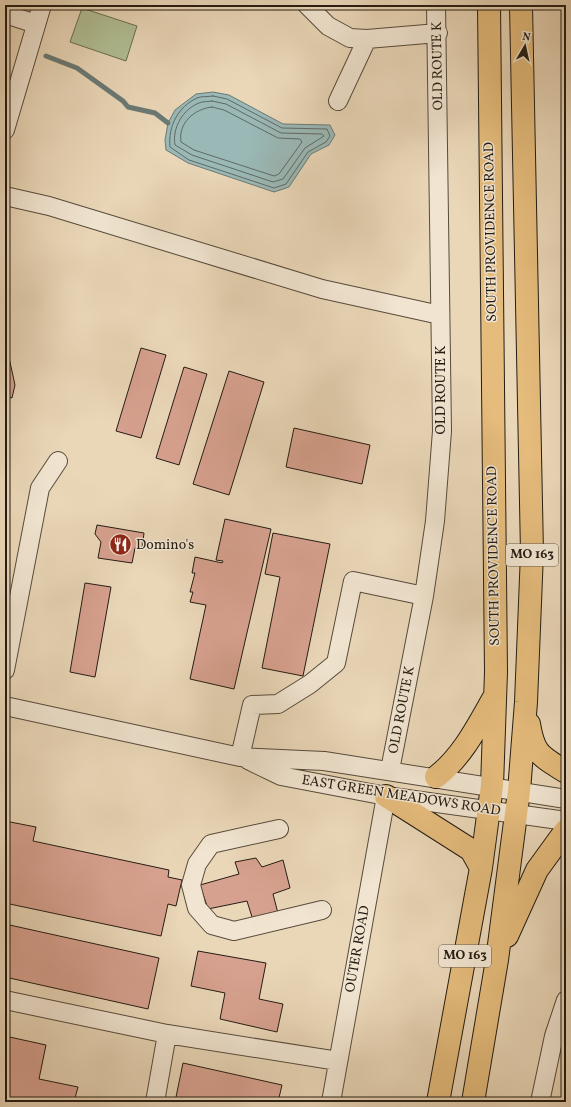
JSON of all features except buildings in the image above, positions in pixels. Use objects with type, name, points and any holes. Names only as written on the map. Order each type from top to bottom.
[{"type":"main road","name":"SOUTH PROVIDENCE ROAD","points":[[438,1102],[481,868],[492,786],[495,696],[488,5]]},
{"type":"main road","name":"MO 163","points":[[473,1102],[498,960],[515,815],[520,791],[526,702],[532,553],[521,5]]},
{"type":"main road","points":[[436,778],[446,770],[469,741],[495,696]]},
{"type":"main road","points":[[526,702],[532,742],[539,754],[566,772]]},
{"type":"main road","points":[[386,796],[471,850],[481,868]]},
{"type":"main road","points":[[498,960],[537,870],[566,830]]},
{"type":"street","points":[[5,130],[42,5]]},
{"type":"street","points":[[307,5],[328,26],[350,38],[367,39],[438,33]]},
{"type":"street","name":"OLD ROUTE K","points":[[390,770],[424,596],[435,521],[442,431],[438,33],[436,5]]},
{"type":"street","points":[[5,14],[36,24]]},
{"type":"street","points":[[338,102],[367,39]]},
{"type":"street","points":[[5,196],[50,206],[322,289],[440,316]]},
{"type":"street","points":[[5,670],[40,488],[58,461]]},
{"type":"street","points":[[240,756],[252,705],[278,704],[310,684],[336,663],[353,581],[424,596]]},
{"type":"street","name":"EAST GREEN MEADOWS ROAD","points":[[5,706],[240,756],[324,761],[492,786],[566,799]]},
{"type":"street","name":"EAST GREEN MEADOWS ROAD","points":[[240,756],[280,776],[386,796],[566,821]]},
{"type":"street","name":"OUTER ROAD","points":[[331,1102],[386,796]]},
{"type":"street","points":[[279,829],[211,844],[198,864],[191,885],[197,908],[212,925],[234,931],[322,910]]},
{"type":"street","points":[[5,1000],[167,1034],[338,1061]]},
{"type":"street","points":[[540,1102],[554,1036],[566,1000]]},
{"type":"street","points":[[155,1102],[167,1034]]},
{"type":"green space","points":[[82,8],[137,26],[126,61],[70,42]]},
{"type":"water","points":[[213,92],[229,95],[283,124],[330,125],[335,135],[329,145],[311,154],[289,187],[274,192],[188,163],[166,150],[165,140],[168,123],[175,110],[196,94]]},
{"type":"waterway","points":[[46,56],[77,68],[123,101],[128,107],[155,113],[168,123]]},
{"type":"place","name":"Domino's","points":[[121,545]]}]
